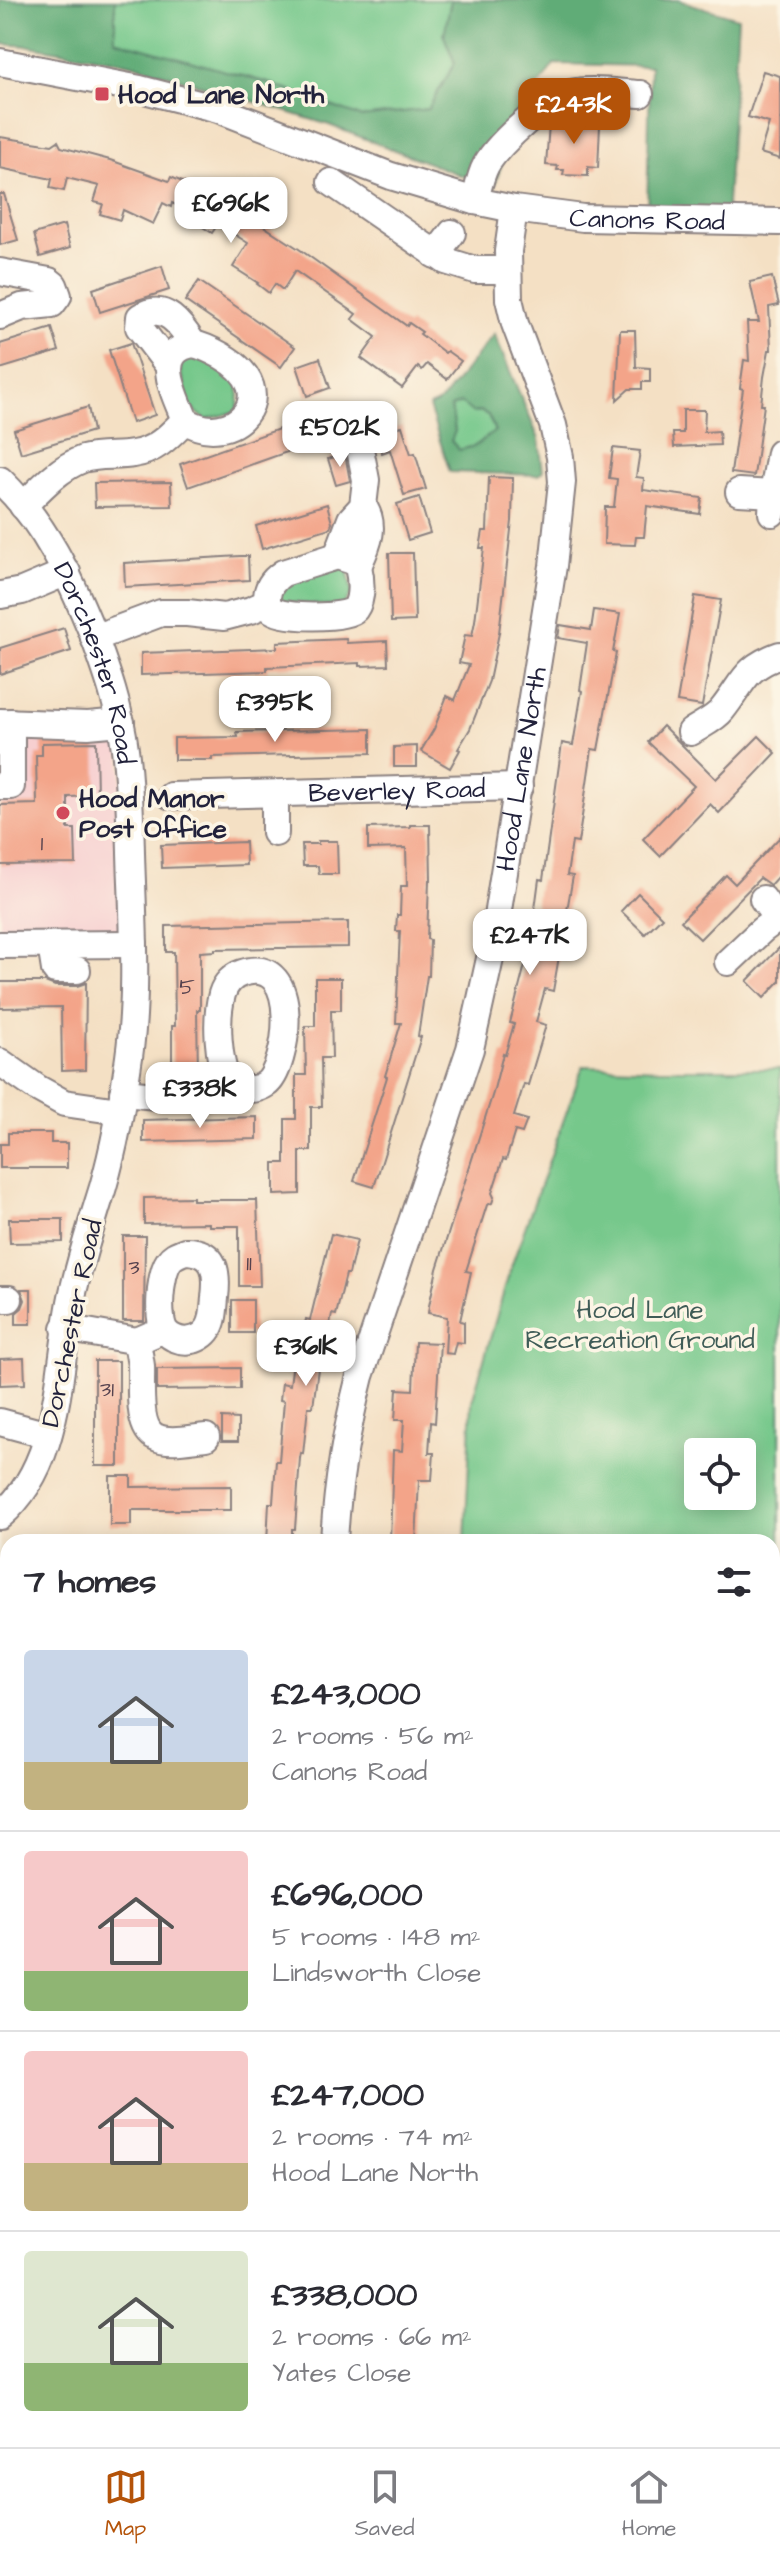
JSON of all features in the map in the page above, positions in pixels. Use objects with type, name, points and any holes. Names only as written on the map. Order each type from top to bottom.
[{"type":"street","points":[[0,62],[140,89],[218,109],[391,176],[514,209]]},
{"type":"street","points":[[475,201],[484,168],[491,157],[502,144],[559,98],[577,92],[640,94]]},
{"type":"street","points":[[331,182],[435,255],[475,270],[507,270]]},
{"type":"street","name":"Canons Road","points":[[514,209],[583,218],[780,222]]},
{"type":"street","name":"Hood Lane North","points":[[334,1534],[348,1423],[378,1318],[470,1049],[491,954],[553,566],[562,482],[560,457],[553,425],[511,312],[507,270],[514,209]]},
{"type":"street","points":[[435,255],[452,233]]},
{"type":"street","points":[[0,272],[49,281],[58,296],[52,304],[22,307],[0,316]]},
{"type":"street","points":[[169,366],[139,327],[140,317],[150,312],[165,313],[183,327],[193,344]]},
{"type":"street","points":[[193,344],[216,352],[241,369],[251,383],[252,400],[238,421],[221,428],[201,428],[185,420],[172,388],[169,366],[174,352],[179,348],[193,344]]},
{"type":"street","points":[[23,506],[74,463],[100,456],[146,452],[167,439],[185,420]]},
{"type":"street","points":[[739,492],[772,504],[780,453]]},
{"type":"street","points":[[348,561],[359,599],[348,614],[283,614],[274,612],[267,603],[270,585],[283,573],[348,561],[370,534],[368,514],[363,506],[366,480],[361,454]]},
{"type":"street","name":"Dorchester Road","points":[[0,480],[50,542],[67,572],[113,686],[127,769],[134,944],[132,1026],[121,1102],[103,1186],[65,1328],[48,1435],[24,1492],[0,1516]]},
{"type":"street","points":[[0,610],[0,595],[22,591],[67,572]]},
{"type":"street","points":[[94,638],[161,613],[224,617],[267,603]]},
{"type":"street","points":[[691,732],[721,713],[746,674],[765,660],[780,655]]},
{"type":"street","points":[[0,786],[11,786],[5,722],[100,725],[121,722]]},
{"type":"street","name":"Beverley Road","points":[[171,796],[519,787]]},
{"type":"street","name":"Beverley Road","points":[[275,795],[275,833]]},
{"type":"street","points":[[728,962],[762,930],[773,912]]},
{"type":"street","points":[[0,945],[134,944]]},
{"type":"street","points":[[51,945],[55,970],[77,970]]},
{"type":"street","points":[[0,1062],[64,1103],[165,1097],[228,1084]]},
{"type":"street","points":[[65,1328],[137,1341],[164,1329]]},
{"type":"street","points":[[137,1341],[143,1415],[148,1429],[156,1437],[206,1438]]},
{"type":"street","points":[[0,1422],[48,1435]]},
{"type":"shaded area","points":[[0,719],[120,722],[126,948],[0,948]]},
{"type":"green space","points":[[0,0],[115,0],[115,40],[268,83],[361,117],[428,109],[455,63],[444,36],[451,0],[678,0],[738,18],[726,221],[647,220],[650,66],[554,64],[516,118],[494,188],[329,125],[130,63],[0,44]]},
{"type":"green space","points":[[115,0],[451,0],[444,36],[455,63],[428,109],[361,117],[268,83],[114,40]]},
{"type":"green space","points":[[494,334],[539,439],[543,471],[538,475],[450,472],[429,407],[445,396]],"holes":[[[461,403],[473,413],[481,411],[488,415],[495,431],[475,446],[459,450],[451,441],[455,431],[451,407]]]},
{"type":"green space","points":[[187,352],[240,375],[238,411],[206,420],[190,407],[178,359]]},
{"type":"green space","points":[[461,403],[488,415],[495,432],[475,446],[459,450],[451,441],[455,431],[451,407]]},
{"type":"green space","points":[[332,564],[347,568],[352,592],[343,607],[283,602],[280,598],[280,587]]},
{"type":"green space","name":"Hood Lane Recreation Ground","points":[[583,1066],[780,1069],[780,1534],[465,1534],[472,1401],[511,1267]]},
{"type":"building","points":[[763,71],[780,76],[780,159],[760,153],[769,123],[748,117]]},
{"type":"building","points":[[560,117],[589,119],[589,124],[600,125],[598,168],[588,167],[588,176],[563,175],[564,170],[557,170],[558,166],[546,165],[549,124],[560,123]]},
{"type":"building","points":[[0,137],[52,145],[58,141],[61,147],[169,181],[171,177],[222,199],[461,361],[447,379],[427,364],[422,370],[418,367],[402,388],[361,358],[376,337],[352,319],[356,314],[295,271],[283,290],[275,284],[269,293],[233,267],[248,243],[218,224],[212,233],[198,224],[202,217],[172,203],[171,207],[163,203],[153,224],[123,210],[120,220],[100,214],[103,204],[94,202],[99,186],[67,178],[64,191],[50,188],[52,179],[0,168]]},
{"type":"building","points":[[0,194],[4,194],[18,240],[0,245]]},
{"type":"building","points":[[64,225],[70,248],[40,257],[34,234]]},
{"type":"building","points":[[162,266],[169,290],[100,312],[93,289]]},
{"type":"building","points":[[772,277],[779,305],[769,307],[771,350],[764,377],[761,405],[764,405],[754,476],[731,473],[744,360],[749,361],[747,322],[759,322],[750,282]]},
{"type":"building","points":[[199,281],[295,347],[281,367],[185,301]]},
{"type":"building","points":[[52,328],[59,351],[0,369],[0,344]]},
{"type":"building","points":[[620,330],[635,330],[636,367],[650,368],[650,382],[642,382],[642,389],[629,389],[617,400]]},
{"type":"building","points":[[131,343],[155,415],[132,423],[109,350]]},
{"type":"building","points":[[320,358],[330,388],[307,396],[297,366]]},
{"type":"building","points":[[88,407],[93,431],[21,453],[14,430]]},
{"type":"building","points":[[683,410],[705,410],[704,432],[719,431],[720,445],[674,447],[673,433],[683,433]]},
{"type":"building","points":[[296,423],[304,446],[188,487],[180,464]]},
{"type":"building","points":[[402,426],[411,454],[415,453],[426,489],[404,495],[390,450],[382,453],[377,433]]},
{"type":"building","points":[[613,448],[640,451],[636,477],[644,478],[643,490],[702,498],[700,514],[647,506],[644,537],[636,537],[635,545],[604,544],[605,507],[614,507],[617,479],[609,478]]},
{"type":"building","points":[[345,454],[350,481],[336,485],[328,459]]},
{"type":"building","points":[[489,477],[513,478],[512,521],[499,633],[489,681],[450,768],[421,751],[447,696],[455,700],[469,665],[459,663],[465,635],[472,636],[475,621],[484,548],[480,548],[483,531],[487,531]]},
{"type":"building","points":[[171,482],[172,506],[95,507],[94,483]]},
{"type":"building","points":[[419,497],[430,533],[408,540],[397,504]]},
{"type":"building","points":[[327,504],[332,523],[330,528],[262,549],[256,526]]},
{"type":"building","points":[[389,553],[413,553],[415,621],[391,622]]},
{"type":"building","points":[[248,556],[249,580],[125,587],[124,563]]},
{"type":"building","points":[[695,596],[721,600],[702,706],[677,702]]},
{"type":"building","points":[[594,610],[620,614],[613,652],[616,653],[598,750],[592,749],[578,843],[572,842],[567,875],[573,876],[553,991],[545,989],[536,1022],[546,1025],[528,1085],[524,1084],[514,1116],[527,1120],[522,1133],[515,1131],[506,1160],[503,1159],[492,1193],[494,1197],[492,1203],[487,1205],[466,1271],[471,1272],[460,1321],[464,1322],[464,1343],[456,1342],[453,1354],[445,1353],[447,1317],[428,1313],[429,1306],[437,1269],[514,1024],[510,1023],[528,962],[539,879],[543,880],[562,743],[573,745],[582,691],[587,643],[558,638],[560,625],[591,630]]},
{"type":"building","points":[[64,628],[71,651],[0,674],[0,648]]},
{"type":"building","points":[[346,639],[347,643],[387,641],[388,665],[360,666],[360,663],[267,667],[267,671],[141,675],[141,653],[277,648],[277,642]]},
{"type":"building","points":[[663,726],[716,779],[759,736],[776,753],[719,813],[710,804],[660,856],[643,839],[694,786],[648,742]]},
{"type":"building","points":[[371,729],[371,753],[174,760],[174,738],[238,737],[237,732]]},
{"type":"building","points":[[96,742],[97,796],[68,797],[68,829],[75,829],[76,864],[0,865],[0,805],[37,804],[36,755],[42,755],[42,743]]},
{"type":"building","points":[[417,746],[417,767],[394,767],[394,747]]},
{"type":"building","points":[[430,825],[429,976],[418,1036],[421,1037],[374,1187],[354,1181],[401,1023],[396,1023],[400,931],[396,931],[401,886],[407,886],[406,848],[368,849],[368,828]]},
{"type":"building","points":[[780,837],[780,874],[770,885],[760,878],[700,939],[681,921],[726,875],[735,884]]},
{"type":"building","points":[[318,841],[337,841],[338,874],[319,874],[318,866],[303,866],[302,844],[318,844]]},
{"type":"building","points":[[245,842],[246,865],[162,868],[161,845]]},
{"type":"building","points":[[638,893],[662,917],[645,934],[621,911]]},
{"type":"building","points":[[348,922],[348,947],[215,949],[200,952],[198,1074],[172,1074],[174,952],[166,952],[166,926]]},
{"type":"building","points":[[780,947],[780,981],[764,998],[747,981]]},
{"type":"building","points":[[315,978],[341,978],[341,1010],[331,1010],[332,1058],[321,1058],[322,1107],[311,1107],[311,1151],[300,1151],[300,1194],[274,1195],[274,1163],[285,1163],[285,1119],[296,1119],[296,1075],[306,1075],[305,1026],[315,1026]]},
{"type":"building","points":[[0,982],[45,982],[55,986],[86,983],[85,1070],[62,1071],[61,1007],[0,1008]]},
{"type":"building","points":[[257,1117],[257,1139],[143,1142],[143,1120]]},
{"type":"building","points":[[8,1133],[51,1133],[51,1143],[67,1143],[67,1168],[0,1168],[0,1144],[8,1144]]},
{"type":"building","points":[[193,1197],[193,1200],[257,1200],[260,1286],[239,1286],[239,1226],[144,1224],[144,1198]]},
{"type":"building","points":[[9,1219],[63,1219],[63,1242],[10,1243]]},
{"type":"building","points":[[331,1234],[357,1240],[336,1315],[332,1314],[322,1361],[319,1361],[313,1407],[308,1407],[300,1458],[295,1529],[292,1529],[292,1534],[267,1534],[269,1503],[273,1503],[276,1461],[279,1461],[284,1401],[280,1400],[282,1383],[290,1385],[293,1362],[297,1363],[306,1319],[310,1320]]},
{"type":"building","points":[[123,1236],[145,1236],[144,1321],[123,1321]]},
{"type":"building","points":[[21,1289],[31,1289],[31,1324],[16,1324],[16,1313],[25,1300]]},
{"type":"building","points":[[232,1300],[253,1300],[253,1333],[232,1333]]},
{"type":"building","points":[[415,1342],[440,1343],[435,1423],[431,1422],[429,1453],[434,1453],[432,1480],[419,1480],[416,1534],[390,1534],[393,1450],[402,1451],[404,1420],[395,1420],[397,1389],[413,1390]]},
{"type":"building","points":[[24,1358],[25,1384],[0,1385],[0,1359]]},
{"type":"building","points":[[95,1361],[119,1361],[119,1466],[95,1466]]},
{"type":"building","points":[[240,1368],[240,1389],[157,1390],[157,1369]]},
{"type":"building","points":[[222,1418],[238,1419],[238,1441],[222,1441]]},
{"type":"building","points":[[110,1476],[131,1476],[131,1487],[231,1486],[231,1510],[131,1510],[131,1525],[110,1525]]},
{"type":"place","name":"Hood Lane North","points":[[102,94]]},
{"type":"place","name":"Hood Manor Post Office","points":[[63,813]]}]
